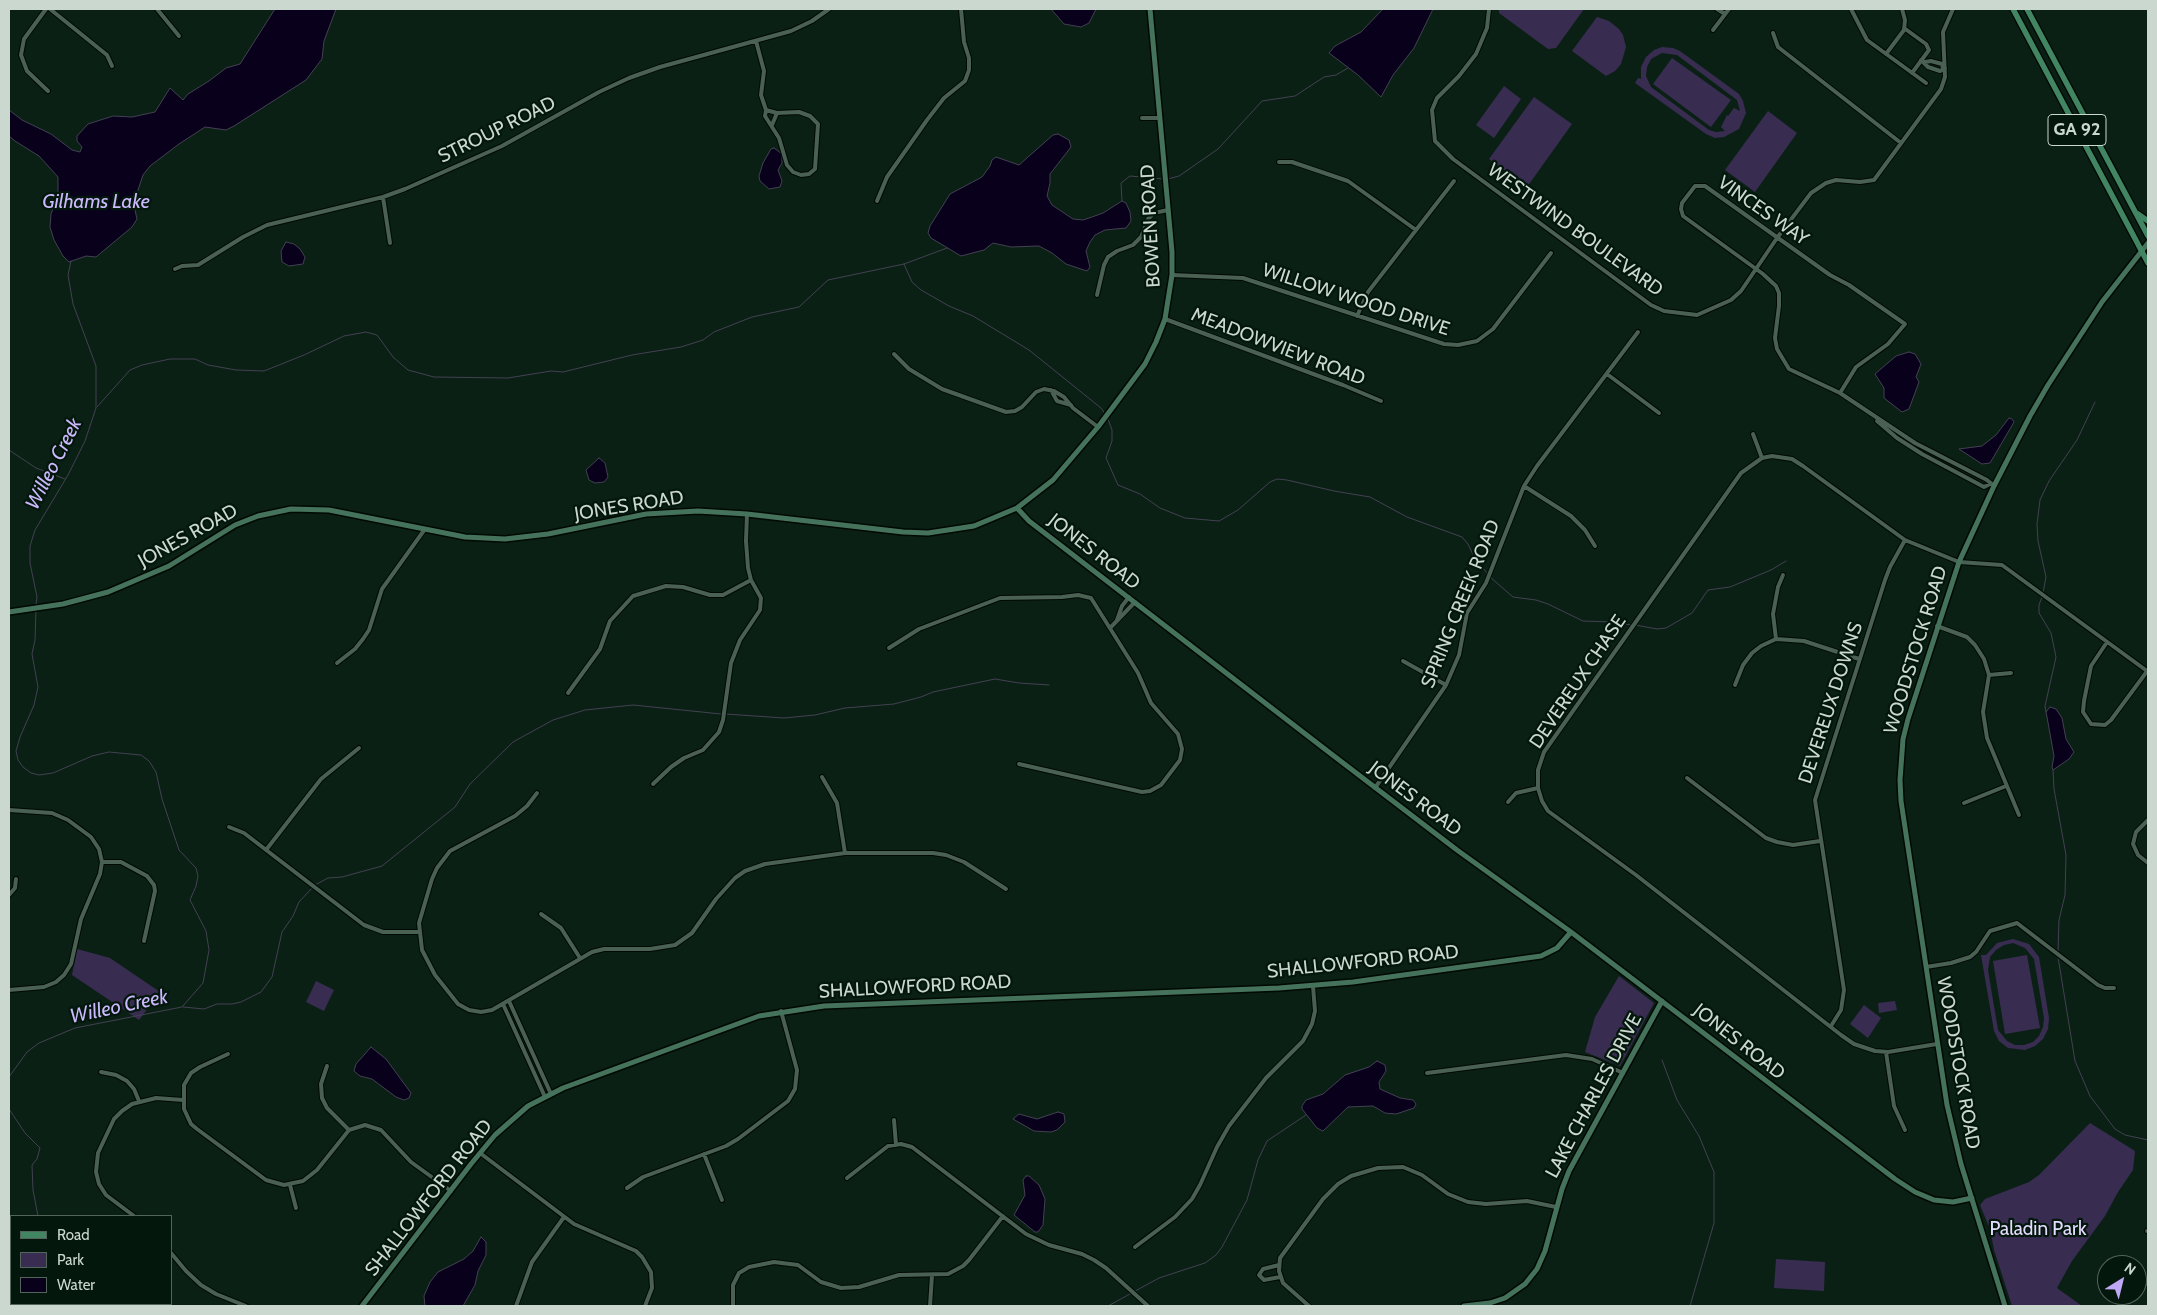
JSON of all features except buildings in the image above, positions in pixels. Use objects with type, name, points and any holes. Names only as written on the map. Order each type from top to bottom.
[{"type":"main road","name":"GA 92","points":[[2013,9],[2148,263]]},
{"type":"main road","name":"GA 92","points":[[2027,9],[2148,236]]},
{"type":"main road","points":[[2135,210],[2148,221]]},
{"type":"street","points":[[46,9],[24,39],[21,55],[27,71],[48,91]]},
{"type":"street","points":[[50,9],[106,55],[112,66]]},
{"type":"street","points":[[158,9],[179,36]]},
{"type":"street","name":"STROUP ROAD","points":[[175,269],[182,266],[198,265],[243,237],[267,225],[382,197],[405,189],[502,146],[599,92],[629,78],[660,67],[756,41],[802,26],[829,9]]},
{"type":"street","points":[[877,201],[887,177],[922,127],[944,98],[965,81],[969,70],[969,58],[964,42],[961,9]]},
{"type":"street","name":"BOWEN ROAD","points":[[1017,508],[1053,480],[1098,427],[1144,364],[1156,342],[1165,319],[1172,275],[1150,9]]},
{"type":"street","name":"WESTWIND BOULEVARD","points":[[1489,9],[1487,28],[1476,54],[1459,76],[1437,98],[1432,110],[1435,141],[1444,151],[1648,302],[1664,311],[1697,315],[1732,300],[1741,291],[1777,238],[1811,193],[1826,183],[1836,180],[1860,182],[1874,180],[1941,90],[1945,77],[1943,32],[1953,9]]},
{"type":"street","points":[[1717,9],[1725,14]]},
{"type":"street","points":[[1713,30],[1729,9]]},
{"type":"street","points":[[1851,9],[1867,40],[1926,83]]},
{"type":"street","points":[[1886,54],[1904,28],[1905,20],[1902,9]]},
{"type":"street","points":[[1904,28],[1926,44],[1928,50],[1923,61],[1912,73]]},
{"type":"street","points":[[1773,33],[1778,47],[1901,143]]},
{"type":"street","points":[[756,41],[764,71],[761,95],[766,110],[765,116],[779,138],[787,165],[793,172],[801,175],[809,174],[815,169],[818,124],[810,116],[800,112],[778,113],[766,110]]},
{"type":"street","points":[[1928,60],[1942,64],[1944,68],[1940,70],[1926,67],[1923,61],[1928,60]]},
{"type":"street","points":[[1934,69],[1935,63]]},
{"type":"street","points":[[772,125],[778,113]]},
{"type":"street","points":[[1142,118],[1160,118]]},
{"type":"street","points":[[1279,162],[1292,162],[1348,180],[1416,230]]},
{"type":"street","points":[[1357,316],[1368,292],[1454,181]]},
{"type":"street","name":"VINCES WAY","points":[[1840,393],[1856,367],[1888,344],[1905,324],[1777,238],[1705,186],[1696,186],[1682,203],[1683,216],[1770,279],[1779,293],[1774,338],[1776,349],[1785,364],[1795,372],[1840,393],[1915,443],[1987,480],[1992,485]]},
{"type":"street","points":[[382,197],[390,244]]},
{"type":"street","points":[[1097,295],[1104,265],[1108,257],[1117,251],[1133,245],[1141,237],[1148,220],[1154,213],[1168,210]]},
{"type":"street","name":"WOODSTOCK ROAD","points":[[2005,1306],[1954,1136],[1937,1044],[1901,801],[1901,752],[1908,719],[1937,626],[1959,562],[1992,485],[2048,385],[2104,298],[2148,242]]},
{"type":"street","name":"WILLOW WOOD DRIVE","points":[[1172,275],[1242,278],[1444,344],[1458,345],[1470,343],[1483,337],[1493,329],[1551,253]]},
{"type":"street","name":"MEADOWVIEW ROAD","points":[[1165,319],[1344,385],[1381,401]]},
{"type":"street","name":"SPRING CREEK ROAD","points":[[1375,788],[1446,685],[1459,655],[1468,613],[1486,583],[1524,486],[1536,466],[1638,332]]},
{"type":"street","points":[[894,354],[909,369],[942,389],[1006,412],[1015,411],[1022,407],[1036,392],[1044,389],[1050,390],[1058,401],[1070,405],[1098,427]]},
{"type":"street","points":[[1607,374],[1658,413]]},
{"type":"street","name":"VINCES WAY","points":[[1872,416],[1896,438],[1922,454],[1984,487],[1992,485]]},
{"type":"street","points":[[1753,434],[1762,458],[1783,457],[1804,466],[1905,540],[1959,562],[2002,565],[2148,671],[2111,720],[2105,725],[2091,724],[2083,712],[2084,701],[2091,666],[2107,642]]},
{"type":"street","name":"DEVEREUX CHASE","points":[[1762,458],[1741,473],[1544,752],[1538,770],[1538,788],[1548,811],[1636,875],[1854,1044],[1864,1049],[1886,1052],[1937,1044]]},
{"type":"street","points":[[1524,486],[1571,516],[1585,530],[1595,546]]},
{"type":"street","name":"JONES ROAD","points":[[9,612],[37,609],[86,599],[136,581],[169,566],[235,525],[280,511],[304,509],[329,510],[476,538],[504,540],[548,534],[646,514],[698,511],[747,514],[903,532],[928,533],[974,526],[1017,508],[1029,521],[1375,788],[1571,932],[1857,1152],[1906,1186],[1926,1197],[1944,1202],[1972,1198]]},
{"type":"street","points":[[653,784],[684,758],[703,750],[720,732],[731,663],[740,640],[760,610],[760,598],[751,580],[746,541],[747,514]]},
{"type":"street","points":[[337,663],[356,649],[369,630],[382,589],[425,529]]},
{"type":"street","name":"DEVEREUX DOWNS","points":[[1831,1026],[1841,1010],[1844,990],[1815,800],[1890,567],[1905,540]]},
{"type":"street","points":[[1776,639],[1773,614],[1778,587],[1783,575]]},
{"type":"street","points":[[568,693],[600,649],[610,621],[632,596],[666,586],[683,587],[710,595],[723,594],[751,580]]},
{"type":"street","points":[[889,648],[919,629],[1007,597],[1086,596],[1095,603],[1138,673],[1151,703],[1178,734],[1182,749],[1178,765],[1161,785],[1150,791],[1142,792],[1019,764]]},
{"type":"street","points":[[1117,620],[1122,606],[1129,597]]},
{"type":"street","points":[[1111,627],[1135,602]]},
{"type":"street","points":[[1937,626],[1951,630],[1971,641],[1984,659],[1989,674],[1983,722],[1987,738],[2019,815]]},
{"type":"street","points":[[1735,685],[1743,665],[1752,653],[1761,646],[1776,639],[1804,641],[1859,659]]},
{"type":"street","points":[[1403,661],[1446,685]]},
{"type":"street","points":[[1989,674],[2011,673]]},
{"type":"street","points":[[266,850],[321,779],[359,748]]},
{"type":"street","points":[[822,777],[837,803],[844,853]]},
{"type":"street","points":[[1687,778],[1766,838],[1785,844],[1820,842]]},
{"type":"street","points":[[1964,803],[2006,786]]},
{"type":"street","points":[[1508,802],[1516,794],[1538,788]]},
{"type":"street","points":[[537,793],[527,806],[515,816],[459,845],[443,858],[432,879],[421,913],[419,932],[422,950],[428,966],[458,1004],[469,1010],[480,1012],[492,1010],[580,958],[604,949],[650,949],[675,944],[692,933],[727,886],[745,871],[765,864],[844,853],[946,855],[964,862],[1006,888]]},
{"type":"street","points":[[9,810],[52,813],[68,820],[92,837],[99,849],[102,862],[100,874],[81,919],[71,964],[64,975],[56,982],[44,987],[9,990]]},
{"type":"street","points":[[2148,820],[2136,832],[2133,842],[2136,852],[2148,863]]},
{"type":"street","points":[[229,827],[244,833],[364,926],[383,932],[419,932]]},
{"type":"street","points":[[102,862],[122,862],[147,876],[154,885],[155,891],[144,941]]},
{"type":"street","points":[[9,896],[14,888],[16,879]]},
{"type":"street","points":[[541,914],[561,928],[580,958]]},
{"type":"street","points":[[1926,967],[1951,963],[1970,957],[1976,952],[1990,931],[2017,923],[2098,985],[2105,988],[2114,988]]},
{"type":"street","name":"SHALLOWFORD ROAD","points":[[362,1306],[480,1153],[514,1117],[528,1106],[551,1094],[737,1023],[781,1011],[824,1006],[1313,986],[1391,978],[1541,956],[1557,948],[1571,932]]},
{"type":"street","points":[[1135,1247],[1175,1217],[1192,1200],[1229,1126],[1266,1078],[1306,1037],[1315,1012],[1313,986]]},
{"type":"street","points":[[509,1001],[551,1094]]},
{"type":"street","name":"LAKE CHARLES DRIVE","points":[[1464,1306],[1498,1300],[1512,1294],[1525,1284],[1541,1261],[1556,1207],[1569,1171],[1662,1001]]},
{"type":"street","points":[[503,1004],[545,1097]]},
{"type":"street","points":[[627,1188],[642,1177],[704,1154],[738,1138],[783,1106],[793,1094],[797,1082],[797,1070],[781,1011]]},
{"type":"street","points":[[1886,1052],[1894,1106],[1905,1130]]},
{"type":"street","points":[[228,1054],[191,1073],[184,1086],[183,1100],[187,1116],[197,1129],[266,1180],[290,1185],[303,1181],[313,1174],[349,1130],[365,1125],[381,1130],[411,1162],[451,1191]]},
{"type":"street","points":[[1427,1073],[1566,1055],[1592,1059],[1623,1073]]},
{"type":"street","points":[[327,1066],[321,1084],[322,1098],[327,1108],[349,1130]]},
{"type":"street","points":[[101,1072],[116,1075],[126,1081],[137,1094],[139,1101]]},
{"type":"street","points":[[133,1215],[102,1190],[97,1178],[96,1163],[98,1153],[114,1120],[122,1111],[139,1101],[156,1098],[183,1100]]},
{"type":"street","points":[[894,1120],[896,1145]]},
{"type":"street","points":[[889,1122],[894,1130]]},
{"type":"street","points":[[847,1178],[881,1150],[896,1145],[907,1145],[918,1150],[1037,1240],[1082,1254],[1106,1268],[1148,1306]]},
{"type":"street","points":[[480,1153],[582,1229],[632,1248],[642,1257],[651,1272],[652,1281],[651,1294],[645,1306]]},
{"type":"street","points":[[704,1154],[722,1200]]},
{"type":"street","points":[[1309,1306],[1287,1288],[1280,1277],[1279,1265],[1284,1250],[1330,1191],[1351,1176],[1378,1168],[1395,1166],[1422,1175],[1448,1194],[1468,1202],[1486,1204],[1527,1201],[1556,1207]]},
{"type":"street","points":[[290,1185],[296,1208]]},
{"type":"street","points":[[733,1306],[733,1285],[740,1273],[749,1267],[774,1262],[798,1265],[821,1282],[841,1288],[859,1287],[899,1275],[948,1274],[963,1266],[1003,1216]]},
{"type":"street","points":[[516,1306],[532,1262],[564,1217]]},
{"type":"street","points":[[172,1254],[201,1285],[216,1294],[246,1306]]},
{"type":"street","points":[[1279,1265],[1263,1269],[1259,1275],[1264,1280],[1280,1277]]},
{"type":"street","points":[[930,1306],[932,1275]]},
{"type":"green space","points":[[1499,9],[1584,9],[1556,48],[1548,49],[1499,13]]},
{"type":"green space","points":[[1597,17],[1609,21],[1619,29],[1623,35],[1626,47],[1621,64],[1615,71],[1606,76],[1572,51]]},
{"type":"green space","points":[[1662,47],[1680,51],[1739,94],[1746,113],[1739,129],[1724,137],[1715,138],[1706,134],[1635,83],[1638,78],[1641,79],[1641,67],[1646,57],[1654,50]],"holes":[[[1662,53],[1677,55],[1737,100],[1740,111],[1734,108],[1727,115],[1721,127],[1725,131],[1716,132],[1709,130],[1651,87],[1646,76],[1647,67],[1651,59]]]},
{"type":"green space","points":[[1672,58],[1731,100],[1711,127],[1653,84]]},
{"type":"green space","points":[[1504,86],[1521,99],[1494,138],[1476,125]]},
{"type":"green space","points":[[1534,97],[1572,124],[1527,187],[1489,159]]},
{"type":"green space","points":[[1768,111],[1797,133],[1755,192],[1725,170]]},
{"type":"green space","points":[[2013,939],[2029,944],[2039,957],[2049,1018],[2048,1029],[2043,1039],[2035,1046],[2025,1050],[2008,1048],[1999,1041],[1994,1031],[1981,955],[1986,955],[1997,943]],"holes":[[[2013,943],[2025,948],[2034,959],[2044,1018],[2039,1036],[2033,1042],[2015,1045],[2007,1041],[1998,1030],[1988,970],[1990,957],[2004,945]]]},
{"type":"green space","points":[[77,949],[110,958],[160,992],[139,1020],[72,975]]},
{"type":"green space","points":[[2027,955],[2040,1028],[2005,1034],[1993,961]]},
{"type":"green space","points":[[1619,976],[1654,1003],[1620,1066],[1585,1052],[1595,1017]]},
{"type":"green space","points":[[316,981],[334,990],[324,1011],[306,1002]]},
{"type":"green space","points":[[1895,1001],[1897,1010],[1879,1013],[1878,1003]]},
{"type":"green space","points":[[1864,1005],[1881,1018],[1868,1038],[1850,1024]]},
{"type":"green space","name":"Paladin Park","points":[[2090,1123],[2135,1151],[2133,1170],[2105,1216],[2072,1261],[2057,1288],[2082,1306],[2012,1306],[1994,1250],[1990,1229],[1980,1205],[1985,1199],[2029,1182],[2039,1175]]},
{"type":"green space","points":[[1776,1259],[1825,1262],[1824,1291],[1774,1288]]},
{"type":"water","name":"Gilhams Lake","points":[[275,9],[336,9],[324,41],[322,59],[306,80],[226,130],[205,127],[150,166],[143,175],[136,196],[135,210],[137,219],[132,227],[96,257],[86,256],[69,262],[63,256],[54,240],[50,227],[51,214],[58,196],[58,177],[39,156],[9,136],[9,110],[22,120],[51,134],[72,150],[80,152],[82,147],[77,141],[77,136],[88,124],[113,116],[132,117],[155,112],[170,88],[183,100],[188,94],[226,68],[240,64]]},
{"type":"water","points":[[1051,9],[1096,9],[1089,23],[1081,27],[1064,24]]},
{"type":"water","points":[[1383,9],[1433,9],[1414,48],[1393,75],[1381,97],[1358,75],[1329,53],[1335,46],[1361,32]]},
{"type":"water","points":[[1058,134],[1069,140],[1071,147],[1050,174],[1047,196],[1052,205],[1073,219],[1083,220],[1103,213],[1122,201],[1126,203],[1130,212],[1131,221],[1126,228],[1105,230],[1095,235],[1086,251],[1090,267],[1087,271],[1066,264],[1039,246],[1011,247],[993,243],[984,250],[961,256],[931,238],[928,233],[930,226],[950,194],[982,177],[992,160],[996,157],[1019,165],[1053,135]]},
{"type":"water","points":[[774,148],[782,154],[782,163],[778,170],[782,181],[780,187],[769,189],[760,181],[759,176],[763,163],[771,149]]},
{"type":"water","points":[[286,242],[294,244],[300,249],[305,257],[303,264],[289,266],[282,262],[281,251]]},
{"type":"water","points":[[1909,352],[1915,354],[1921,364],[1916,377],[1919,382],[1909,409],[1902,412],[1884,398],[1884,388],[1875,374],[1896,356]]},
{"type":"water","points":[[2009,418],[2014,422],[1990,463],[1982,464],[1959,449],[1982,446],[1996,435]]},
{"type":"water","points":[[599,458],[605,463],[608,477],[604,482],[595,483],[589,480],[586,470]]},
{"type":"water","points":[[2050,707],[2056,709],[2062,718],[2066,739],[2074,752],[2069,759],[2053,770],[2054,756],[2046,712]]},
{"type":"water","points":[[371,1047],[386,1059],[411,1093],[409,1098],[404,1100],[396,1097],[372,1079],[360,1076],[354,1071],[356,1064]]},
{"type":"water","points":[[1377,1061],[1385,1065],[1386,1071],[1379,1082],[1380,1089],[1400,1098],[1413,1100],[1416,1104],[1414,1108],[1396,1114],[1385,1113],[1373,1106],[1348,1107],[1323,1131],[1317,1128],[1302,1109],[1306,1100],[1323,1094],[1345,1075],[1369,1067]]},
{"type":"water","points":[[1058,1112],[1064,1114],[1065,1122],[1057,1130],[1051,1132],[1034,1131],[1013,1119],[1019,1114],[1037,1119]]},
{"type":"water","points":[[1026,1176],[1029,1176],[1039,1185],[1045,1199],[1043,1225],[1038,1232],[1035,1232],[1014,1215],[1025,1195],[1023,1180]]},
{"type":"water","points":[[481,1237],[486,1242],[486,1255],[478,1271],[475,1285],[463,1306],[425,1306],[424,1296],[430,1282],[438,1272],[464,1259],[473,1251]]},
{"type":"waterway","points":[[1168,179],[1179,176],[1218,149],[1262,101],[1295,96],[1324,77],[1336,75],[1348,68]]},
{"type":"waterway","points":[[1122,201],[1121,183],[1130,176],[1164,179]]},
{"type":"waterway","points":[[97,407],[130,370],[142,365],[170,359],[195,359],[208,365],[236,370],[264,371],[344,336],[366,332],[377,335],[393,357],[408,370],[434,377],[508,378],[551,371],[563,372],[632,355],[681,347],[703,340],[714,332],[752,317],[799,307],[828,280],[904,264],[947,248]]},
{"type":"waterway","name":"Willeo Creek","points":[[36,605],[37,597],[30,563],[30,546],[35,530],[68,475],[85,441],[96,408],[96,366],[73,304],[68,275],[71,261]]},
{"type":"waterway","points":[[904,264],[912,282],[921,290],[949,306],[973,316],[1029,350],[1101,408],[1106,415]]},
{"type":"waterway","points":[[2043,593],[2046,577],[2038,541],[2037,524],[2040,500],[2049,481],[2077,440],[2095,402]]},
{"type":"waterway","points":[[1108,419],[1112,430],[1112,441],[1106,458],[1118,485],[1140,494],[1160,508],[1185,518],[1219,521],[1238,510],[1270,482],[1277,479],[1287,480],[1370,497],[1407,517],[1462,537],[1468,544],[1475,559],[1488,574]]},
{"type":"waterway","points":[[9,450],[36,468],[65,479]]},
{"type":"waterway","points":[[1635,625],[1657,629],[1666,628],[1692,613],[1708,590],[1730,587],[1771,570],[1786,561]]},
{"type":"waterway","points":[[1490,577],[1513,597],[1536,600],[1548,604],[1583,621],[1631,625]]},
{"type":"waterway","points":[[2042,597],[2039,613],[2051,633],[2056,657],[2045,706],[2046,712]]},
{"type":"waterway","name":"Willeo Creek","points":[[9,1077],[27,1052],[39,1043],[75,1028],[182,1007],[203,983],[209,950],[206,931],[190,900],[198,876],[196,868],[179,850],[162,799],[156,772],[149,761],[141,755],[109,752],[92,756],[53,773],[39,775],[31,773],[18,760],[16,751],[34,705],[38,687],[32,654],[35,640],[36,609]]},
{"type":"waterway","points":[[725,714],[784,718],[815,715],[845,708],[894,704],[933,692],[995,679],[1049,685]]},
{"type":"waterway","points":[[315,885],[328,878],[342,877],[382,866],[455,807],[470,784],[513,742],[553,720],[585,710],[633,705],[721,714]]},
{"type":"waterway","points":[[2053,770],[2054,789],[2066,855],[2065,895],[2059,920],[2058,953]]},
{"type":"waterway","points":[[183,1007],[204,1009],[217,1004],[232,1004],[241,1002],[261,992],[272,977],[282,932],[293,916],[299,902],[312,888]]},
{"type":"waterway","points":[[2058,957],[2075,1061],[2090,1096],[2115,1129],[2125,1135],[2148,1140]]},
{"type":"waterway","points":[[1662,1060],[1677,1100],[1699,1136],[1714,1172],[1714,1223],[1690,1306]]},
{"type":"waterway","name":"Willeo Creek","points":[[9,1109],[25,1133],[40,1148],[37,1159],[32,1165],[33,1190],[38,1215]]},
{"type":"waterway","points":[[1108,1306],[1159,1278],[1205,1263],[1216,1255],[1247,1200],[1258,1160],[1267,1141],[1306,1115]]}]
